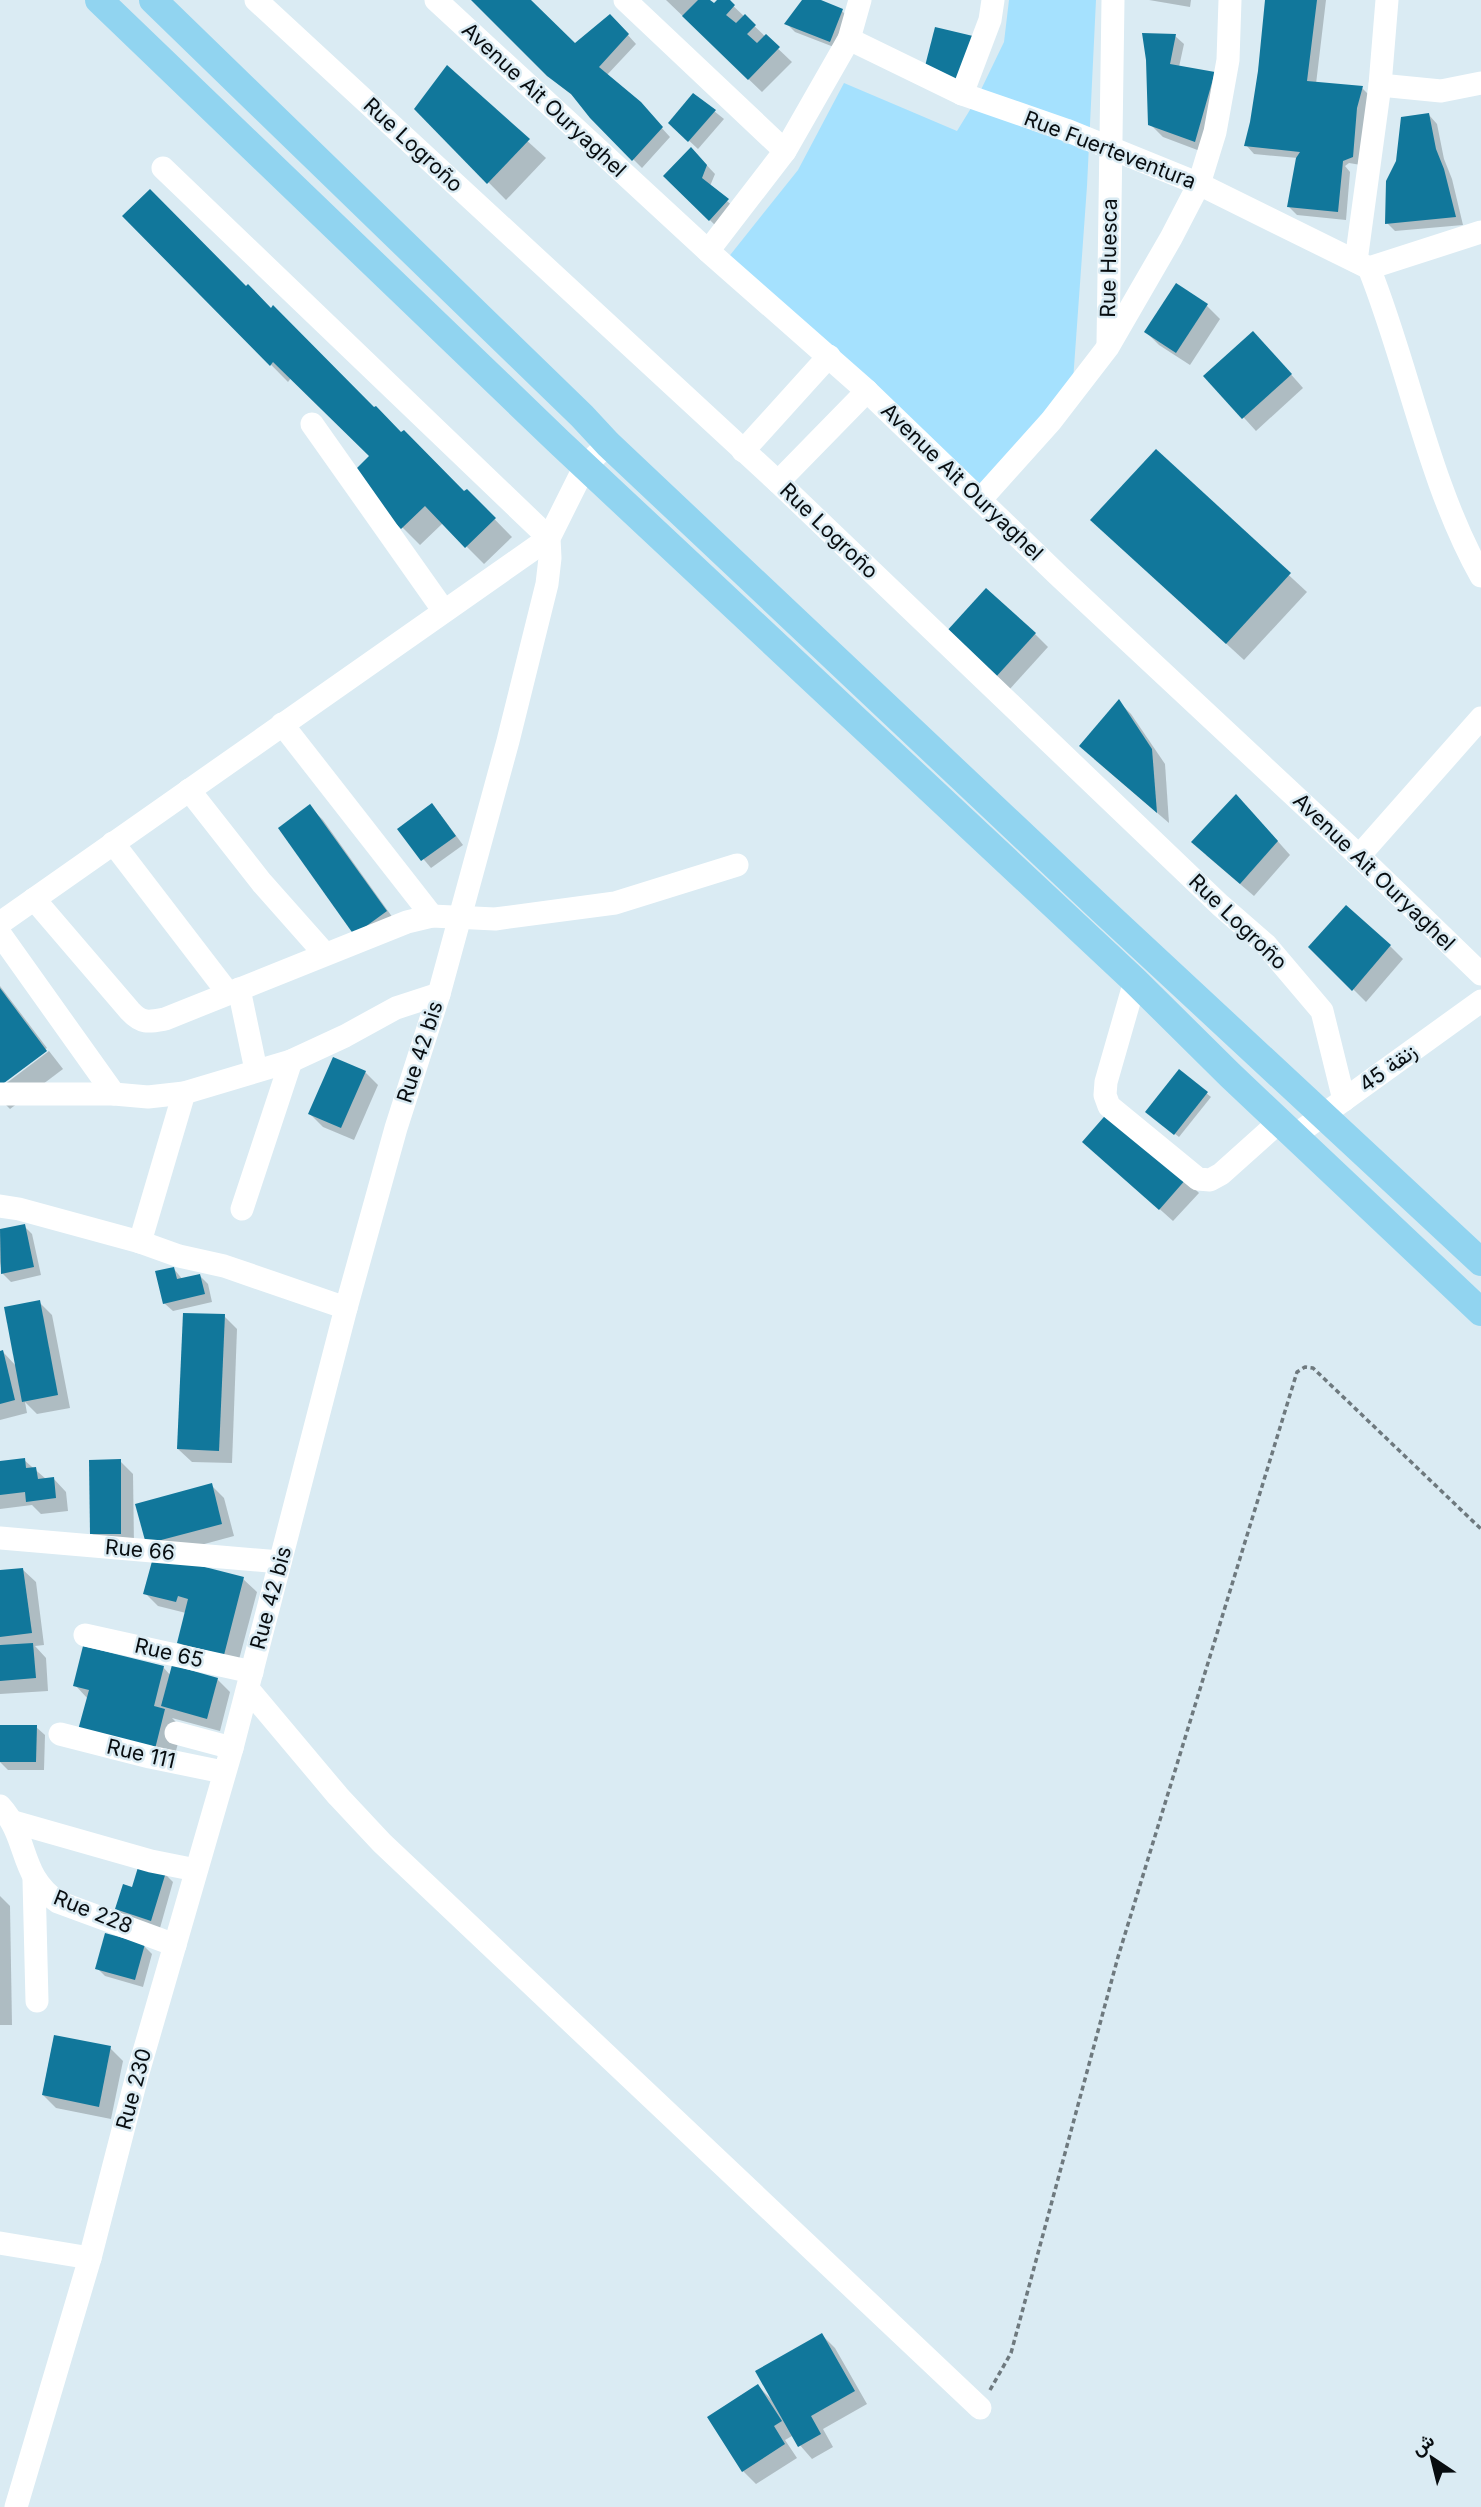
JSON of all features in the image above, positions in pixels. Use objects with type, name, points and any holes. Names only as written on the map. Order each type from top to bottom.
[{"type":"main road","points":[[99,0],[585,466],[1135,981],[1481,1312]]},
{"type":"main road","points":[[153,0],[573,406],[608,444],[1110,917],[1334,1107],[1481,1262]]},
{"type":"street","name":"Rue Logroño","points":[[256,0],[778,482],[1201,887],[1266,945],[1322,1011],[1334,1107]]},
{"type":"street","name":"Avenue Ait Ouryaghel","points":[[436,0],[708,251],[867,391],[1481,974]]},
{"type":"street","points":[[625,0],[785,151]]},
{"type":"street","points":[[708,251],[785,151],[849,40],[860,0]]},
{"type":"street","points":[[962,94],[990,20],[993,0]]},
{"type":"street","name":"Rue Huesca","points":[[1108,347],[1113,0]]},
{"type":"street","points":[[981,499],[1051,421],[1108,347],[1199,184],[1215,132],[1228,60],[1230,0]]},
{"type":"street","points":[[1387,0],[1362,264],[1384,304],[1418,421],[1446,497],[1481,576]]},
{"type":"street","name":"Rue Fuerteventura","points":[[849,40],[962,94],[1066,130],[1199,184],[1362,264]]},
{"type":"street","points":[[1380,85],[1441,91],[1481,83]]},
{"type":"street","points":[[0,923],[549,538],[163,167]]},
{"type":"street","points":[[1362,264],[1481,232]]},
{"type":"street","points":[[743,451],[828,356]]},
{"type":"street","points":[[778,482],[867,391]]},
{"type":"street","points":[[312,424],[443,611]]},
{"type":"street","name":"Rue 42 bis","points":[[250,1680],[346,1308],[396,1128],[439,994],[540,617],[550,558],[549,538],[585,466],[608,444]]},
{"type":"street","points":[[1359,856],[1481,718]]},
{"type":"street","points":[[282,724],[432,916]]},
{"type":"street","points":[[188,790],[262,883],[325,954]]},
{"type":"street","points":[[113,843],[234,991],[257,1070]]},
{"type":"street","points":[[34,899],[138,1020],[144,1023],[165,1019],[407,922],[432,916],[495,919],[615,903],[737,865]]},
{"type":"street","points":[[0,934],[114,1094]]},
{"type":"street","name":"زنقة 45","points":[[1135,981],[1106,1082],[1105,1095],[1110,1106],[1198,1179],[1210,1180],[1287,1129],[1334,1107],[1481,1001]]},
{"type":"street","points":[[0,1094],[114,1094],[148,1097],[184,1093],[290,1061],[396,1009],[439,994]]},
{"type":"street","points":[[242,1209],[290,1061]]},
{"type":"street","points":[[140,1242],[184,1093]]},
{"type":"street","points":[[0,1206],[224,1266],[346,1308]]},
{"type":"street","name":"Rue 66","points":[[0,1538],[280,1562]]},
{"type":"street","name":"Rue 65","points":[[85,1634],[250,1680]]},
{"type":"street","points":[[250,1680],[322,1777],[382,1843],[980,2408]]},
{"type":"street","name":"Rue 230","points":[[16,2507],[90,2258],[137,2076],[250,1680]]},
{"type":"street","points":[[176,1733],[232,1748]]},
{"type":"street","name":"Rue 111","points":[[60,1734],[223,1772]]},
{"type":"street","points":[[7,1814],[150,1861],[196,1870]]},
{"type":"street","name":"Rue 228","points":[[7,1814],[34,1880],[44,1892],[58,1902],[86,1910],[175,1945]]},
{"type":"street","points":[[34,1880],[37,2001]]},
{"type":"street","points":[[0,2243],[90,2258]]},
{"type":"path","points":[[980,2408],[1011,2353],[1118,1957],[1297,1372],[1305,1367],[1313,1368],[1481,1529]]},
{"type":"shaded area","points":[[1009,0],[1096,0],[1087,186],[1073,381],[976,500],[723,264],[798,170],[844,83],[957,131],[976,100],[1004,42]]},
{"type":"building","points":[[471,0],[531,0],[575,43],[610,14],[629,34],[599,67],[641,102],[663,127],[632,161],[590,118],[571,94],[547,76]]},
{"type":"building","points":[[698,0],[710,0],[714,3],[717,0],[730,0],[735,5],[726,15],[736,23],[745,14],[756,25],[747,34],[757,43],[766,34],[780,47],[748,80],[682,16]]},
{"type":"building","points":[[802,0],[821,0],[843,9],[830,42],[784,24]]},
{"type":"building","points":[[1265,0],[1317,0],[1307,81],[1363,86],[1357,108],[1353,157],[1343,161],[1338,212],[1287,207],[1296,158],[1300,152],[1244,146],[1258,71]]},
{"type":"building","points":[[935,27],[973,36],[960,83],[924,70]]},
{"type":"building","points":[[1142,33],[1176,34],[1170,64],[1215,72],[1195,142],[1148,125],[1146,60]]},
{"type":"building","points":[[447,65],[530,139],[487,184],[414,109]]},
{"type":"building","points":[[693,93],[716,110],[688,142],[668,123]]},
{"type":"building","points":[[1429,113],[1436,149],[1456,217],[1385,224],[1386,181],[1396,161],[1401,117]]},
{"type":"building","points":[[691,147],[707,165],[702,178],[729,199],[709,221],[663,176]]},
{"type":"building","points":[[150,189],[246,286],[248,284],[271,308],[273,305],[374,407],[401,432],[404,430],[464,491],[467,489],[496,518],[465,548],[425,506],[401,529],[349,476],[369,456],[273,362],[270,366],[122,216]]},
{"type":"building","points":[[1176,283],[1208,304],[1176,353],[1144,332]]},
{"type":"building","points":[[1253,331],[1292,374],[1242,419],[1203,376]]},
{"type":"building","points":[[1156,449],[1291,573],[1226,644],[1090,520]]},
{"type":"building","points":[[986,588],[1036,633],[995,678],[945,633]]},
{"type":"building","points":[[1119,699],[1152,749],[1157,813],[1079,746]]},
{"type":"building","points":[[1236,794],[1278,841],[1240,884],[1191,842]]},
{"type":"building","points":[[432,803],[456,836],[421,861],[397,829]]},
{"type":"building","points":[[310,804],[387,911],[354,935],[278,828]]},
{"type":"building","points":[[1346,905],[1391,945],[1352,991],[1308,947]]},
{"type":"building","points":[[0,988],[47,1051],[0,1086]]},
{"type":"building","points":[[333,1057],[366,1071],[341,1128],[308,1114]]},
{"type":"building","points":[[1179,1069],[1208,1092],[1174,1135],[1145,1112]]},
{"type":"building","points":[[1110,1110],[1187,1178],[1159,1210],[1082,1142]]},
{"type":"building","points":[[25,1224],[34,1267],[1,1274],[0,1229]]},
{"type":"building","points":[[174,1267],[177,1279],[200,1274],[205,1294],[163,1304],[155,1271]]},
{"type":"building","points":[[40,1300],[58,1395],[22,1402],[4,1307]]},
{"type":"building","points":[[183,1313],[225,1314],[219,1451],[177,1449]]},
{"type":"building","points":[[3,1350],[15,1400],[0,1404],[0,1351]]},
{"type":"building","points":[[25,1458],[26,1468],[36,1467],[38,1479],[54,1477],[56,1498],[26,1502],[25,1492],[0,1495],[0,1461]]},
{"type":"building","points":[[121,1459],[121,1534],[90,1534],[89,1460]]},
{"type":"building","points":[[212,1483],[222,1524],[146,1544],[135,1504]]},
{"type":"building","points":[[154,1554],[244,1577],[224,1655],[177,1643],[188,1599],[178,1596],[176,1602],[143,1594]]},
{"type":"building","points":[[23,1568],[32,1633],[0,1637],[0,1570]]},
{"type":"building","points":[[33,1643],[36,1678],[0,1681],[0,1645]]},
{"type":"building","points":[[83,1646],[164,1666],[154,1706],[165,1709],[155,1749],[78,1730],[89,1690],[73,1686]]},
{"type":"building","points":[[172,1665],[218,1678],[207,1719],[161,1706]]},
{"type":"building","points":[[0,1725],[37,1725],[36,1762],[0,1762]]},
{"type":"building","points":[[139,1864],[166,1872],[151,1921],[115,1909],[123,1884],[132,1887]]},
{"type":"building","points":[[105,1933],[145,1944],[135,1980],[95,1969]]},
{"type":"building","points":[[54,2035],[111,2046],[99,2107],[42,2095]]},
{"type":"building","points":[[822,2333],[855,2391],[811,2416],[821,2434],[798,2447],[755,2371]]},
{"type":"building","points":[[758,2384],[782,2421],[774,2426],[785,2444],[742,2472],[707,2417]]}]
